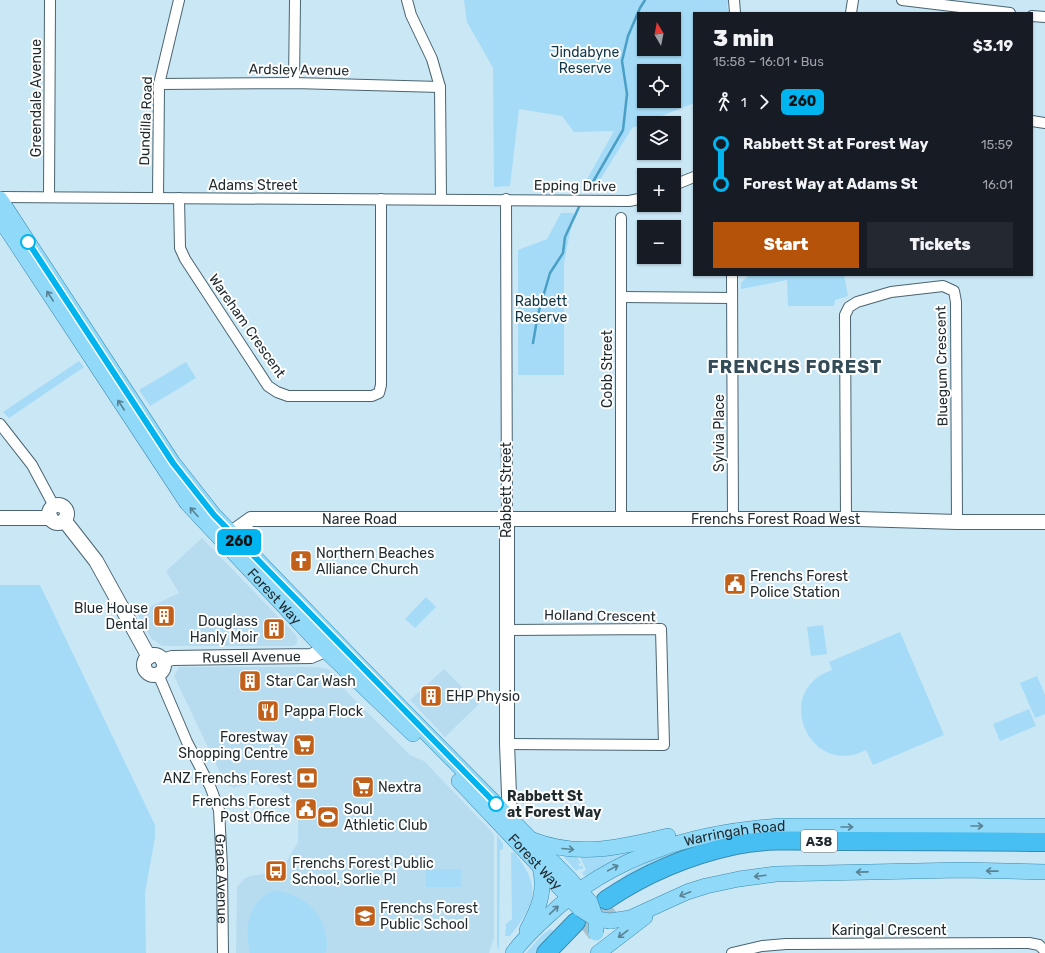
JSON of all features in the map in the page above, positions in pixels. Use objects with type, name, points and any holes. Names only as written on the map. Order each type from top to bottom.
[{"type":"highway","name":"Warringah Road","points":[[562,953],[595,916],[628,885],[670,864],[704,853],[738,845],[772,842],[835,841],[1045,842]]},
{"type":"highway","name":"Warringah Road","points":[[546,953],[595,916],[674,874],[739,854],[777,851],[828,850],[991,850],[1045,852]]},
{"type":"main road","name":"Forest Way","points":[[0,198],[173,463],[226,536]]},
{"type":"main road","name":"Forest Way","points":[[0,219],[169,479],[187,503],[226,536],[540,867],[574,893]]},
{"type":"main road","points":[[0,518],[56,515],[96,561],[149,657],[157,656],[161,668]]},
{"type":"main road","name":"Naree Road","points":[[226,536],[246,521],[257,518],[507,520]]},
{"type":"main road","name":"Frenchs Forest Road West","points":[[507,520],[846,519],[957,522],[1045,522]]},
{"type":"main road","name":"Rabbett Street","points":[[507,520],[507,744],[510,819]]},
{"type":"main road","name":"Forest Way","points":[[330,645],[530,839],[574,893]]},
{"type":"main road","name":"Russell Avenue","points":[[161,668],[172,658],[311,656],[330,645]]},
{"type":"main road","points":[[530,839],[564,849],[601,849],[627,846],[713,826],[780,826]]},
{"type":"main road","name":"Warringah Road","points":[[516,949],[574,893],[623,863],[674,843],[727,831],[780,826],[1045,826]]},
{"type":"main road","points":[[516,949],[536,914],[542,895],[543,883],[540,867]]},
{"type":"main road","name":"A38","points":[[598,953],[665,902],[687,892],[724,882],[776,874],[962,870],[1045,872]]},
{"type":"main road","points":[[574,893],[595,916],[630,918],[665,902]]},
{"type":"main road","points":[[589,953],[595,916]]},
{"type":"street","name":"Greendale Avenue","points":[[49,197],[50,0]]},
{"type":"street","name":"Dundilla Road","points":[[158,198],[159,84],[179,0]]},
{"type":"street","points":[[294,83],[295,0]]},
{"type":"street","points":[[407,0],[410,15],[432,59],[440,87],[441,198]]},
{"type":"street","points":[[734,0],[736,12]]},
{"type":"street","points":[[851,12],[852,0]]},
{"type":"street","points":[[902,0],[1002,12]]},
{"type":"street","points":[[1033,16],[1045,17]]},
{"type":"street","name":"Ardsley Avenue","points":[[159,84],[294,83],[440,87]]},
{"type":"street","points":[[1033,121],[1045,122]]},
{"type":"street","points":[[681,182],[693,177]]},
{"type":"street","name":"Adams Street","points":[[0,198],[506,199]]},
{"type":"street","name":"Wareham Crescent","points":[[179,198],[180,248],[185,259],[268,386],[277,392],[288,396],[372,396],[379,393],[381,385],[381,199]]},
{"type":"street","name":"Epping Drive","points":[[506,199],[629,201],[637,199]]},
{"type":"street","name":"Rabbett Street","points":[[506,199],[507,520]]},
{"type":"street","name":"Cobb Street","points":[[621,218],[621,520]]},
{"type":"street","name":"Sylvia Place","points":[[732,276],[733,519]]},
{"type":"street","name":"Bluegum Crescent","points":[[846,519],[847,311],[849,307],[857,302],[891,292],[943,286],[954,291],[956,302],[957,522]]},
{"type":"street","points":[[622,297],[732,298]]},
{"type":"street","points":[[0,424],[32,465],[56,515]]},
{"type":"street","name":"Holland Crescent","points":[[507,630],[661,629],[664,745],[507,744]]},
{"type":"street","name":"Grace Avenue","points":[[161,668],[187,742],[210,786],[219,810],[222,861],[223,953]]},
{"type":"street","name":"Karingal Crescent","points":[[732,953],[762,946],[794,944],[1029,943],[1039,945],[1045,951]]},
{"type":"shaded area","points":[[202,538],[294,633],[297,637],[297,643],[294,646],[162,646],[151,638],[137,613],[179,593],[166,571]]},
{"type":"shaded area","points":[[179,667],[316,667],[328,669],[337,676],[346,691],[410,755],[424,761],[494,834],[494,938],[489,953],[236,953],[237,887],[244,879],[250,876],[270,873],[287,861],[298,842],[298,806],[275,784],[244,785],[234,788],[229,786],[224,781],[174,676]]},
{"type":"shaded area","points":[[444,669],[479,704],[445,737],[410,700]]},
{"type":"green space","name":"Jindabyne Reserve","points":[[464,0],[729,0],[727,6],[729,12],[693,12],[693,103],[662,116],[637,116],[637,126],[632,128],[595,188],[582,188],[614,131],[574,132],[562,116],[519,109],[510,186],[494,187],[493,68],[467,22]]},
{"type":"green space","name":"Rabbett Reserve","points":[[561,213],[574,213],[564,263],[564,375],[518,375],[518,250],[547,239]]},
{"type":"green space","points":[[748,276],[844,276],[848,296],[835,300],[834,306],[788,306],[787,280],[741,289],[741,283]]},
{"type":"green space","points":[[79,361],[84,367],[9,418],[3,412]]},
{"type":"green space","points":[[186,362],[196,378],[150,406],[139,390]]},
{"type":"green space","points":[[0,585],[40,585],[155,825],[155,837],[145,893],[146,953],[0,953]]},
{"type":"green space","points":[[426,597],[436,607],[415,628],[405,619]]},
{"type":"green space","points":[[823,625],[827,654],[811,656],[807,627]]},
{"type":"green space","points":[[900,632],[944,735],[873,765],[866,750],[846,756],[828,753],[815,743],[805,729],[801,712],[804,695],[814,681],[832,670],[829,662]]},
{"type":"green space","points":[[1037,676],[1045,695],[1045,714],[1035,718],[1020,683]]},
{"type":"green space","points":[[1029,709],[1036,726],[1000,741],[993,724]]},
{"type":"green space","points":[[497,835],[503,844],[503,849],[500,850],[499,950],[497,946]]},
{"type":"green space","points":[[714,841],[623,882],[621,878],[632,870],[654,859]]},
{"type":"green space","points":[[653,844],[616,859],[586,876],[582,874],[586,869],[580,857],[580,853]]},
{"type":"green space","points":[[514,852],[529,876],[532,885],[532,895],[526,914],[510,936],[505,936],[506,924],[512,919],[511,853]]},
{"type":"green space","points":[[561,854],[577,857],[581,863],[578,864],[581,867],[582,864],[583,869],[576,871]]},
{"type":"green space","points":[[426,869],[461,869],[461,887],[426,887]]},
{"type":"green space","points":[[273,891],[282,892],[300,899],[320,917],[324,926],[327,942],[325,953],[250,953],[248,944],[248,925],[250,917],[258,902]]},
{"type":"green space","points":[[551,929],[555,932],[536,953],[526,953],[543,934]]},
{"type":"waterway","points":[[590,187],[623,130],[627,94],[622,61],[628,36],[645,0]]},
{"type":"waterway","points":[[533,343],[538,314],[550,273],[563,253],[565,237],[579,207]]},
{"type":"tunnel","points":[[584,932],[614,909]]},
{"type":"bus line","name":"260","points":[[28,242],[173,463],[214,515],[496,804]]},
{"type":"place","name":"Northern Beaches Alliance Church","points":[[301,561]]},
{"type":"place","name":"Frenchs Forest Police Station","points":[[735,584]]},
{"type":"place","name":"Blue House Dental","points":[[164,616]]},
{"type":"place","name":"Douglass Hanly Moir","points":[[274,629]]},
{"type":"place","name":"Star Car Wash","points":[[250,681]]},
{"type":"place","name":"EHP Physio","points":[[431,696]]},
{"type":"place","name":"Pappa Flock","points":[[268,711]]},
{"type":"place","name":"Forestway Shopping Centre","points":[[304,745]]},
{"type":"place","name":"ANZ Frenchs Forest","points":[[307,778]]},
{"type":"place","name":"Nextra","points":[[363,787]]},
{"type":"place","name":"Rabbett St at Forest Way","points":[[496,804]]},
{"type":"place","name":"Frenchs Forest Post Office","points":[[306,809]]},
{"type":"place","name":"Soul Athletic Club","points":[[328,817]]},
{"type":"place","name":"Frenchs Forest Public School, Sorlie Pl","points":[[276,871]]},
{"type":"place","name":"Frenchs Forest Public School","points":[[365,916]]},
{"type":"district","name":"FRENCHS FOREST","points":[[795,367]]}]
